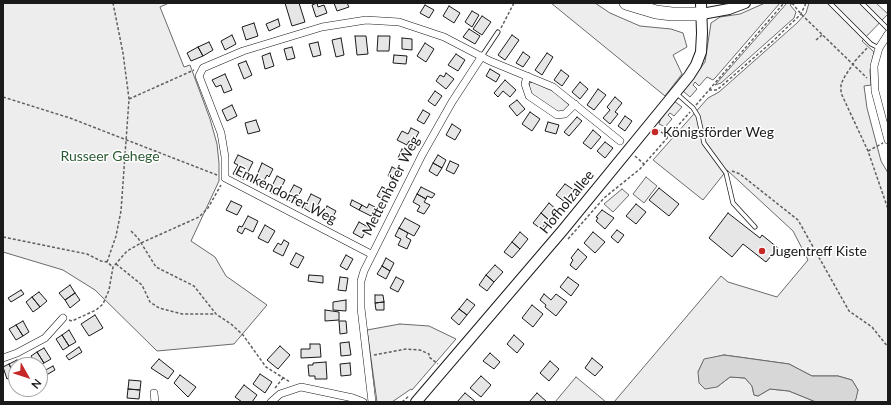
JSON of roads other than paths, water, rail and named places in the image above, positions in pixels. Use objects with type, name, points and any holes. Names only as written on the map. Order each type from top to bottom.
[{"type":"highway","points":[[626,3],[656,12],[672,14],[702,8]]},
{"type":"street","points":[[702,8],[729,9],[745,3]]},
{"type":"street","name":"Hofholzallee","points":[[416,402],[563,230],[693,70],[699,59],[702,40],[702,8]]},
{"type":"street","name":"Emkendorfer Weg","points":[[371,254],[225,178],[224,152],[221,133],[200,80],[200,71],[215,62],[279,39],[322,27],[366,20],[383,20],[408,24],[444,37],[482,56]]},
{"type":"street","points":[[888,34],[878,48],[874,66],[874,82],[879,110],[888,140]]},
{"type":"street","points":[[482,56],[553,87],[620,141]]},
{"type":"street","name":"Mettenhofer Weg","points":[[372,402],[360,289],[364,271],[371,254],[436,129],[482,56]]},
{"type":"street","points":[[527,76],[525,84],[529,96],[557,115],[565,114],[575,104]]},
{"type":"street","points":[[3,358],[17,353],[45,338],[63,318]]},
{"type":"street","points":[[271,402],[280,394],[295,388],[316,389],[363,402]]},
{"type":"street","points":[[154,393],[155,402]]},
{"type":"lane","points":[[830,3],[871,44],[878,48]]},
{"type":"lane","points":[[862,3],[888,29]]},
{"type":"lane","name":"Mettenhofer Weg","points":[[482,56],[498,32]]},
{"type":"lane","points":[[675,93],[693,108],[698,116],[704,143],[726,173],[734,203],[755,227]]},
{"type":"place","name":"Königsförder Weg","points":[[655,132]]},
{"type":"place","name":"Jugentreff Kiste","points":[[762,251]]},
{"type":"park label","name":"Russeer Gehege","points":[[110,156]]}]
